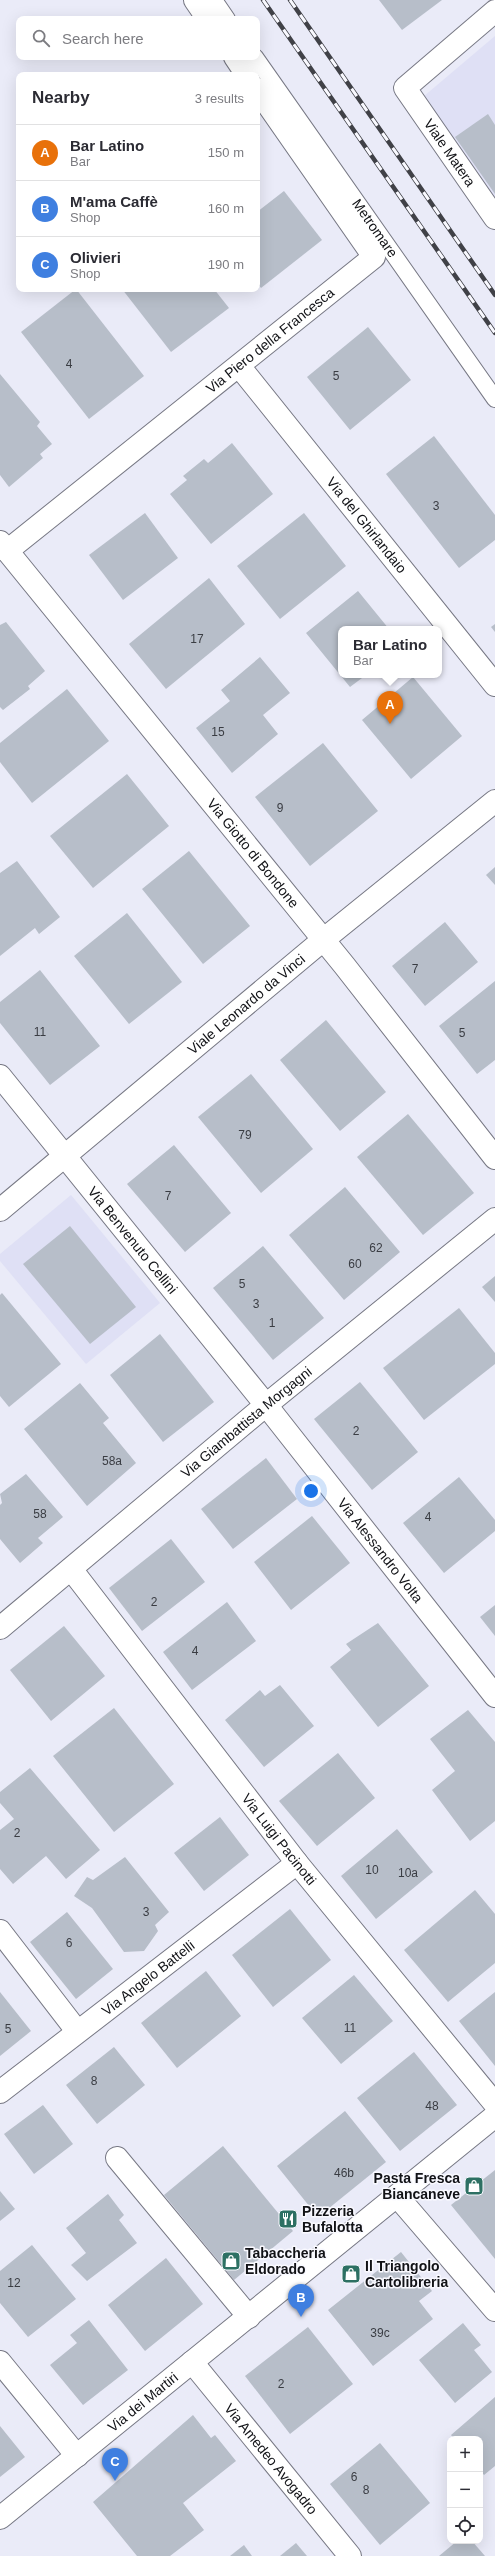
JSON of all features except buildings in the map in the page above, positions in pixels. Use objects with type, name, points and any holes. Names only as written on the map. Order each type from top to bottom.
[{"type":"street","points":[[195,0],[206,16]]},
{"type":"street","name":"Viale Matera","points":[[495,11],[404,88],[495,218]]},
{"type":"street","points":[[236,60],[245,72]]},
{"type":"street","name":"Via Piero della Francesca","points":[[4,546],[239,366],[374,257],[260,93]]},
{"type":"street","name":"Via del Ghirlandaio","points":[[239,366],[495,685]]},
{"type":"street","name":"Via Giotto di Bondone","points":[[4,546],[323,940],[495,1158]]},
{"type":"street","name":"Viale Leonardo da Vinci","points":[[0,1210],[323,940],[495,801]]},
{"type":"street","name":"Via Benvenuto Cellini","points":[[0,1076],[266,1405]]},
{"type":"street","name":"Via Giambattista Morgagni","points":[[0,1628],[266,1405],[495,1219]]},
{"type":"street","name":"Via Alessandro Volta","points":[[266,1405],[495,1696]]},
{"type":"street","name":"Via Luigi Pacinotti","points":[[72,1569],[297,1863],[495,2104]]},
{"type":"street","name":"Via Angelo Battelli","points":[[0,2092],[77,2031],[297,1863]]},
{"type":"street","points":[[0,1931],[77,2031]]},
{"type":"street","name":"Via dei Martiri","points":[[0,2518],[495,2116]]},
{"type":"street","points":[[117,2158],[249,2317]]},
{"type":"street","points":[[397,2196],[495,2310]]},
{"type":"street","points":[[0,2362],[77,2456]]},
{"type":"street","name":"Via Amedeo Avogadro","points":[[192,2362],[350,2556]]},
{"type":"lane","points":[[214,0],[225,16]]},
{"type":"lane","name":"Metromare","points":[[257,60],[495,399]]},
{"type":"shaded area","points":[[495,36],[495,202],[423,97]]},
{"type":"shaded area","points":[[71,1195],[160,1303],[86,1364],[0,1261],[0,1254]]},
{"type":"railway","points":[[263,0],[495,333]]},
{"type":"railway","points":[[290,0],[495,295]]},
{"type":"place","name":"Bar Latino","points":[[390,724]]},
{"type":"place","name":"Pasta Fresca Biancaneve","points":[[474,2186]]},
{"type":"place","name":"Pizzeria Bufalotta","points":[[288,2219]]},
{"type":"place","name":"Tabaccheria Eldorado","points":[[231,2261]]},
{"type":"place","name":"Il Triangolo Cartolibreria","points":[[351,2274]]},
{"type":"place","name":"M'ama Caffè","points":[[301,2317]]},
{"type":"place","name":"Olivieri","points":[[115,2481]]}]
